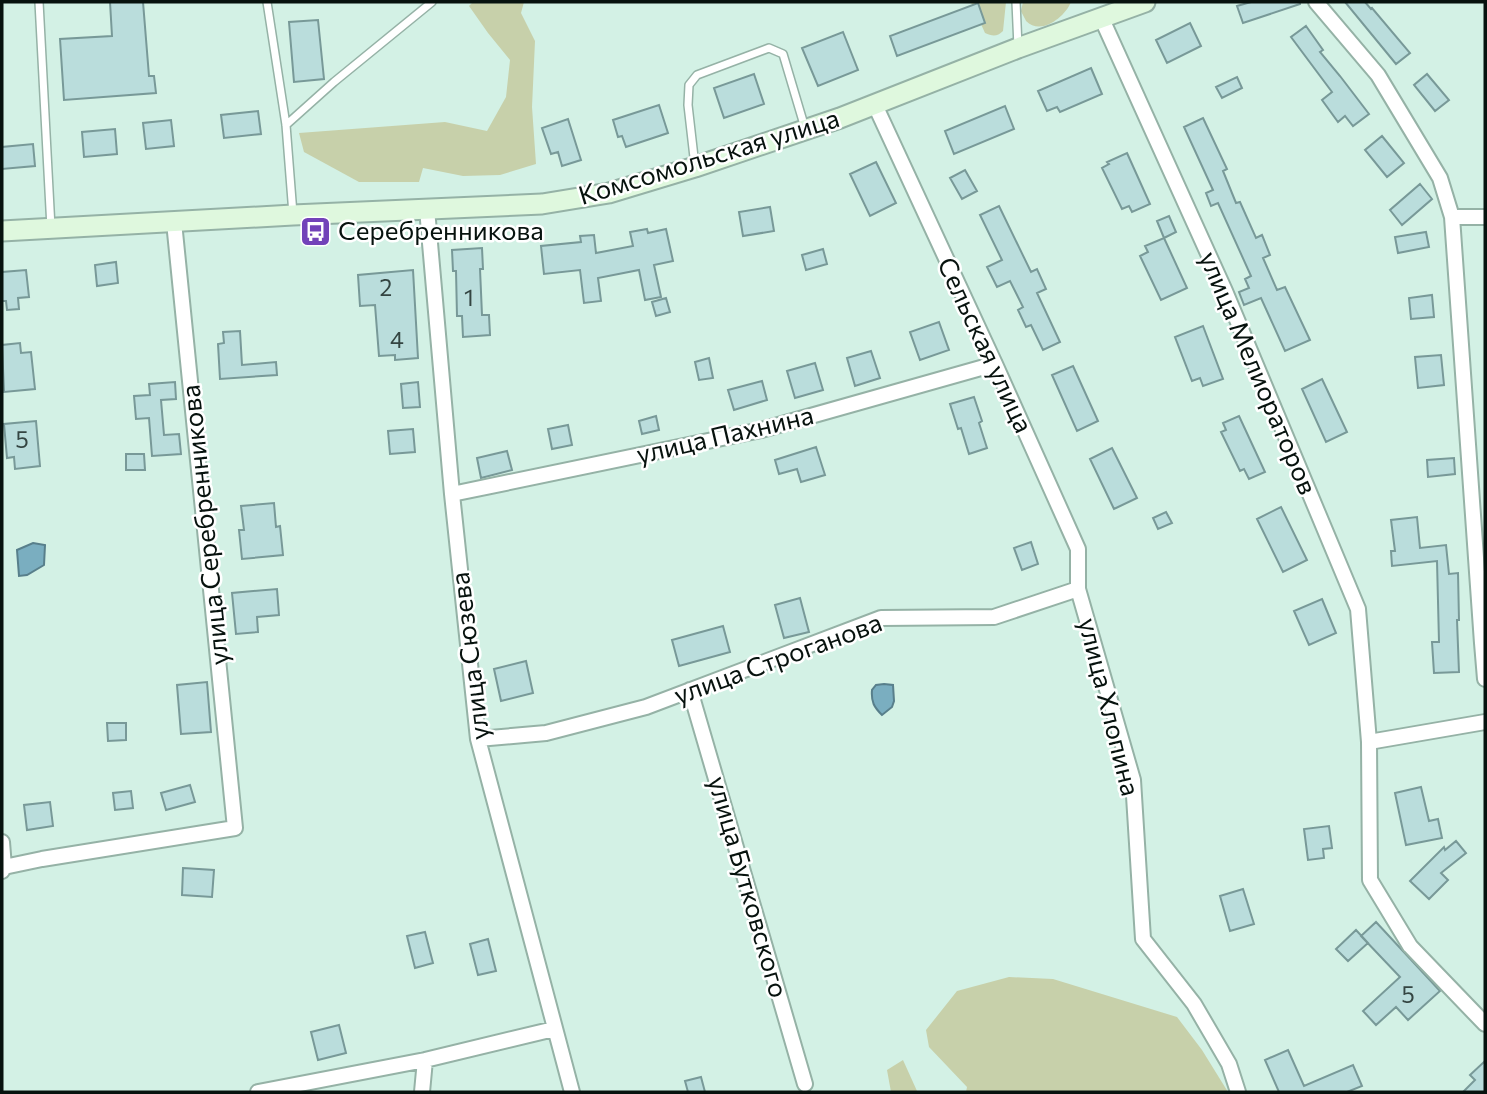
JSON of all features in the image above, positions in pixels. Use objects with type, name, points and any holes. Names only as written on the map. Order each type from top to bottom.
[{"type":"main road","name":"Комсомольская улица","points":[[2,231],[542,204],[609,193],[806,130],[1101,16],[1145,2]]},
{"type":"street","points":[[1316,2],[1378,75],[1440,178],[1452,217],[1480,545],[1485,678]]},
{"type":"street","name":"улица Мелиораторов","points":[[1101,16],[1224,291],[1358,609],[1369,742],[1370,880],[1410,946],[1485,1024]]},
{"type":"street","name":"Сельская улица","points":[[875,105],[1078,549],[1078,589]]},
{"type":"street","name":"улица Сюзева","points":[[427,209],[452,494],[478,740],[572,1092]]},
{"type":"street","points":[[1452,217],[1485,217]]},
{"type":"street","name":"улица Серебренникова","points":[[3,869],[42,859],[235,828],[174,222]]},
{"type":"street","name":"улица Пахнина","points":[[452,494],[761,430],[995,364]]},
{"type":"street","name":"улица Строганова","points":[[478,740],[546,733],[646,707],[881,618],[995,617],[1078,589]]},
{"type":"street","name":"улица Хлопина","points":[[1078,589],[1133,780],[1143,939],[1194,1004],[1229,1065],[1238,1092]]},
{"type":"street","name":"улица Бутковского","points":[[691,690],[805,1084]]},
{"type":"street","points":[[1369,742],[1485,722]]},
{"type":"street","points":[[2,842],[3,869]]},
{"type":"street","points":[[258,1092],[425,1060],[554,1030]]},
{"type":"street","points":[[422,1092],[425,1060]]},
{"type":"lane","points":[[39,2],[51,228]]},
{"type":"lane","points":[[267,2],[286,125],[293,215]]},
{"type":"lane","points":[[286,125],[432,2]]},
{"type":"lane","points":[[1016,2],[1018,48]]},
{"type":"lane","points":[[695,167],[688,105],[689,85],[697,75],[769,48],[783,54],[806,130]]},
{"type":"green space","points":[[473,2],[524,2],[521,13],[535,41],[532,107],[536,164],[500,175],[463,176],[423,168],[419,182],[359,182],[304,152],[299,133],[445,122],[487,131],[506,97],[510,60],[469,6]]},
{"type":"green space","points":[[971,2],[1006,2],[1003,31],[994,35],[985,33],[981,24],[985,22],[978,3],[972,5]]},
{"type":"green space","points":[[1023,2],[1071,2],[1058,19],[1039,26],[1026,21],[1021,11]]},
{"type":"green space","points":[[1009,977],[1053,979],[1177,1017],[1202,1050],[1228,1092],[966,1092],[967,1087],[929,1047],[926,1030],[957,991]]},
{"type":"green space","points":[[903,1060],[917,1091],[921,1092],[891,1092],[887,1070]]},
{"type":"water","points":[[33,543],[45,545],[44,565],[27,575],[19,576],[17,550]]},
{"type":"water","points":[[876,685],[893,685],[894,701],[892,707],[882,715],[874,704],[872,690]]},
{"type":"building","points":[[110,2],[143,2],[149,76],[154,76],[156,93],[64,100],[60,39],[112,36]]},
{"type":"building","points":[[1251,2],[1300,4],[1243,23],[1237,6]]},
{"type":"building","points":[[1345,2],[1365,2],[1410,53],[1396,64]]},
{"type":"building","points":[[978,3],[985,23],[897,56],[890,36]]},
{"type":"building","points":[[318,20],[324,79],[294,82],[289,22]]},
{"type":"building","points":[[1190,23],[1201,46],[1167,63],[1156,40]]},
{"type":"building","points":[[1306,26],[1323,50],[1320,52],[1369,114],[1353,126],[1345,116],[1338,122],[1322,100],[1332,92],[1291,37]]},
{"type":"building","points":[[843,32],[858,70],[818,86],[802,48]]},
{"type":"building","points":[[1091,68],[1102,94],[1060,112],[1057,107],[1047,111],[1038,91]]},
{"type":"building","points":[[754,74],[764,104],[724,118],[714,88]]},
{"type":"building","points":[[1427,74],[1449,100],[1435,111],[1414,85]]},
{"type":"building","points":[[1237,77],[1242,88],[1222,98],[1216,87]]},
{"type":"building","points":[[659,105],[668,133],[626,147],[622,136],[618,137],[613,120]]},
{"type":"building","points":[[1005,106],[1014,129],[954,154],[945,131]]},
{"type":"building","points":[[258,111],[261,134],[224,138],[221,115]]},
{"type":"building","points":[[1203,118],[1227,169],[1223,171],[1236,203],[1240,202],[1256,238],[1262,235],[1270,255],[1263,258],[1277,290],[1285,287],[1310,340],[1285,351],[1261,298],[1244,305],[1239,292],[1249,288],[1245,279],[1251,276],[1218,203],[1211,206],[1206,193],[1213,190],[1184,127]]},
{"type":"building","points":[[568,119],[581,160],[562,166],[558,152],[551,154],[542,128]]},
{"type":"building","points":[[171,120],[174,146],[146,149],[143,123]]},
{"type":"building","points":[[115,129],[117,154],[84,157],[82,132]]},
{"type":"building","points":[[1382,136],[1404,163],[1387,177],[1365,150]]},
{"type":"building","points":[[33,144],[35,166],[2,169],[2,147]]},
{"type":"building","points":[[1127,153],[1150,204],[1132,212],[1129,206],[1122,209],[1102,168],[1109,164],[1107,162]]},
{"type":"building","points":[[876,162],[896,203],[870,216],[850,174]]},
{"type":"building","points":[[965,170],[977,191],[962,199],[950,178]]},
{"type":"building","points":[[1420,184],[1432,199],[1402,225],[1390,210]]},
{"type":"building","points":[[999,206],[1031,272],[1037,269],[1046,289],[1037,293],[1060,342],[1043,350],[1031,325],[1026,327],[1018,310],[1023,307],[1010,281],[997,287],[987,267],[1002,260],[980,215]]},
{"type":"building","points":[[770,207],[774,231],[743,236],[739,212]]},
{"type":"building","points":[[1169,216],[1176,232],[1164,238],[1157,221]]},
{"type":"building","points":[[647,229],[648,233],[666,229],[673,261],[654,265],[661,297],[645,300],[639,270],[598,278],[601,301],[584,303],[580,270],[544,274],[541,246],[581,242],[580,236],[594,235],[596,253],[633,246],[630,232]]},
{"type":"building","points":[[1426,232],[1429,247],[1398,253],[1395,237]]},
{"type":"building","points":[[1164,238],[1187,288],[1161,300],[1140,256],[1148,252],[1145,246]]},
{"type":"building","points":[[482,248],[482,315],[489,315],[490,335],[463,337],[462,316],[457,316],[456,271],[453,271],[452,250]]},
{"type":"building","points":[[823,249],[827,264],[806,270],[802,255]]},
{"type":"building","points":[[116,262],[118,283],[97,286],[95,265]]},
{"type":"building","points":[[26,270],[29,297],[18,298],[19,309],[7,310],[6,301],[2,301],[2,272]]},
{"type":"building","points":[[413,270],[418,358],[395,360],[395,355],[379,356],[375,305],[360,306],[358,275]]},
{"type":"building","points":[[1432,295],[1434,317],[1411,319],[1409,298]]},
{"type":"building","points":[[666,298],[670,312],[656,316],[652,302]]},
{"type":"building","points":[[939,322],[949,350],[920,360],[910,332]]},
{"type":"building","points":[[1203,326],[1223,379],[1203,386],[1200,378],[1192,381],[1175,337]]},
{"type":"building","points":[[240,331],[242,365],[276,362],[277,375],[220,379],[218,344],[224,343],[223,332]]},
{"type":"building","points":[[20,343],[21,353],[31,352],[35,389],[4,392],[2,345]]},
{"type":"building","points":[[871,351],[880,378],[855,386],[847,358]]},
{"type":"building","points":[[1441,355],[1444,385],[1418,388],[1415,357]]},
{"type":"building","points":[[709,358],[713,378],[699,380],[695,362]]},
{"type":"building","points":[[815,363],[823,390],[795,398],[787,371]]},
{"type":"building","points":[[1073,366],[1098,421],[1077,431],[1052,375]]},
{"type":"building","points":[[1322,379],[1347,432],[1326,442],[1302,389]]},
{"type":"building","points":[[762,381],[767,400],[734,410],[728,390]]},
{"type":"building","points":[[175,382],[176,399],[161,400],[164,435],[179,434],[181,454],[152,456],[149,418],[136,419],[134,396],[150,395],[149,384]]},
{"type":"building","points":[[418,382],[420,407],[403,408],[401,384]]},
{"type":"building","points":[[974,397],[987,448],[969,454],[950,404]]},
{"type":"building","points":[[656,416],[659,430],[642,434],[639,421]]},
{"type":"building","points":[[1239,416],[1265,472],[1249,479],[1244,469],[1240,471],[1221,432],[1226,430],[1223,423]]},
{"type":"building","points":[[36,421],[40,466],[15,469],[14,457],[7,458],[4,424]]},
{"type":"building","points":[[568,425],[572,445],[552,449],[548,429]]},
{"type":"building","points":[[413,429],[415,452],[390,454],[388,431]]},
{"type":"building","points":[[816,447],[825,475],[801,482],[797,469],[779,474],[775,460]]},
{"type":"building","points":[[1112,448],[1137,498],[1114,509],[1090,459]]},
{"type":"building","points":[[507,451],[512,470],[481,478],[477,458]]},
{"type":"building","points":[[126,454],[144,454],[145,470],[126,470]]},
{"type":"building","points":[[1454,458],[1455,474],[1428,477],[1427,460]]},
{"type":"building","points":[[274,503],[276,527],[280,526],[283,555],[242,559],[239,530],[244,530],[241,506]]},
{"type":"building","points":[[1281,507],[1307,560],[1283,572],[1257,519]]},
{"type":"building","points":[[1166,512],[1172,523],[1158,529],[1153,518]]},
{"type":"building","points":[[1417,517],[1420,548],[1446,545],[1449,574],[1458,573],[1459,672],[1434,673],[1432,642],[1439,642],[1437,561],[1392,566],[1391,551],[1395,551],[1391,520]]},
{"type":"building","points":[[1031,542],[1038,564],[1022,570],[1014,548]]},
{"type":"building","points":[[277,589],[279,615],[257,617],[258,632],[236,634],[232,593]]},
{"type":"building","points":[[800,598],[809,632],[784,638],[775,605]]},
{"type":"building","points":[[1322,599],[1336,633],[1309,645],[1294,611]]},
{"type":"building","points":[[723,626],[730,652],[679,666],[672,640]]},
{"type":"building","points":[[526,661],[533,693],[501,701],[494,669]]},
{"type":"building","points":[[207,682],[211,732],[181,734],[177,685]]},
{"type":"building","points":[[107,723],[126,723],[126,740],[108,741]]},
{"type":"building","points":[[190,785],[195,802],[166,810],[161,793]]},
{"type":"building","points":[[1421,787],[1429,821],[1438,819],[1442,838],[1406,845],[1395,793]]},
{"type":"building","points":[[131,791],[133,808],[115,810],[113,793]]},
{"type":"building","points":[[50,802],[53,826],[27,830],[24,805]]},
{"type":"building","points":[[1329,826],[1332,848],[1323,849],[1324,858],[1308,860],[1304,829]]},
{"type":"building","points":[[1456,841],[1466,853],[1441,873],[1448,880],[1429,899],[1410,881],[1444,847],[1445,850]]},
{"type":"building","points":[[183,868],[214,870],[212,897],[182,895]]},
{"type":"building","points":[[1243,889],[1254,924],[1230,931],[1220,896]]},
{"type":"building","points":[[1376,922],[1440,991],[1408,1020],[1396,1007],[1376,1025],[1363,1011],[1400,977],[1361,936]]},
{"type":"building","points":[[1356,930],[1368,943],[1348,961],[1336,949]]},
{"type":"building","points":[[425,932],[433,963],[415,968],[407,936]]},
{"type":"building","points":[[488,939],[496,971],[478,975],[470,944]]},
{"type":"building","points":[[339,1025],[346,1053],[318,1060],[311,1032]]},
{"type":"building","points":[[1288,1050],[1304,1086],[1353,1065],[1362,1086],[1347,1092],[1279,1092],[1265,1060]]},
{"type":"building","points":[[1485,1061],[1485,1092],[1463,1092],[1475,1080],[1470,1075]]},
{"type":"building","points":[[701,1077],[705,1092],[688,1092],[685,1081]]},
{"type":"place","name":"Серебренникова","points":[[315,231]]}]
